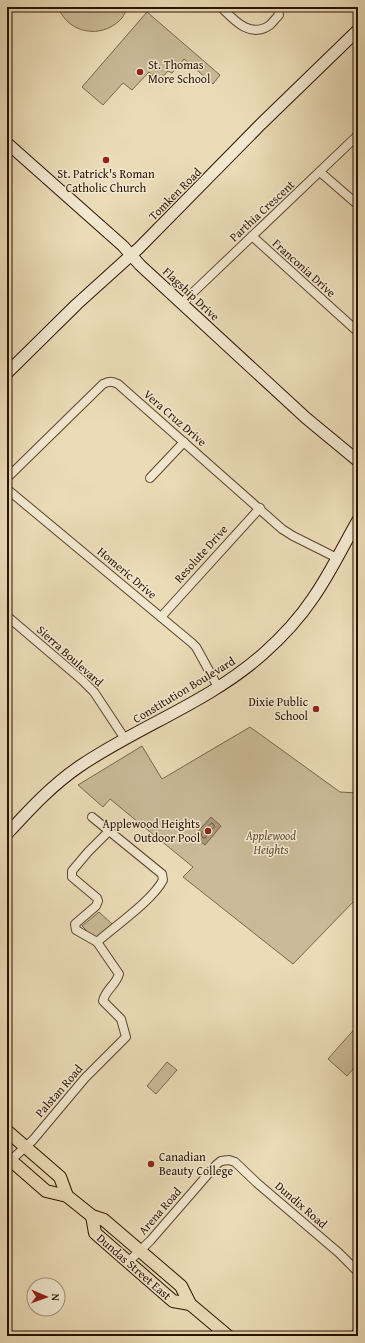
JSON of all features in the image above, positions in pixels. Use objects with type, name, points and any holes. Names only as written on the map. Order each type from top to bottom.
[{"type":"main road","points":[[7,1131],[60,1177],[67,1196]]},
{"type":"main road","name":"Dundas Street East","points":[[9,1159],[46,1191],[67,1196],[92,1216],[104,1220],[181,1286],[190,1304],[228,1336]]},
{"type":"main road","name":"Dundas Street East","points":[[92,1216],[95,1233],[173,1301],[190,1304]]},
{"type":"street","points":[[221,7],[240,26],[249,30],[270,25],[279,15],[278,7]]},
{"type":"street","name":"Tomken Road","points":[[7,373],[77,304],[131,255],[234,153],[261,124],[358,30]]},
{"type":"street","name":"Parthia Crescent","points":[[182,303],[358,135]]},
{"type":"street","name":"Flagship Drive","points":[[7,143],[117,241],[306,418],[358,461]]},
{"type":"street","points":[[320,172],[358,205]]},
{"type":"street","name":"Franconia Drive","points":[[252,236],[358,332]]},
{"type":"street","name":"Vera Cruz Drive","points":[[7,478],[103,384],[108,381],[113,381],[282,528],[293,536],[337,558]]},
{"type":"street","points":[[150,478],[184,442]]},
{"type":"street","name":"Homeric Drive","points":[[7,489],[196,647],[218,687]]},
{"type":"street","name":"Resolute Drive","points":[[161,617],[260,508]]},
{"type":"street","name":"Constitution Boulevard","points":[[7,834],[50,789],[80,766],[218,687],[244,670],[283,635],[312,600],[358,520]]},
{"type":"street","name":"Sierra Boulevard","points":[[7,616],[94,692],[126,739]]},
{"type":"street","points":[[92,817],[162,874],[163,880],[160,886],[145,901],[97,942],[76,930],[75,926],[75,924],[96,906],[98,902],[97,898],[72,877],[71,874],[84,856],[109,831]]},
{"type":"street","name":"Palstan Road","points":[[9,1159],[25,1147],[53,1117],[85,1078],[126,1037],[122,1019],[103,1001],[104,996],[115,983],[119,974],[97,942]]},
{"type":"street","name":"Arena Road","points":[[128,1262],[154,1237],[216,1165],[221,1160],[226,1160]]},
{"type":"street","name":"Dundix Road","points":[[226,1160],[235,1162],[257,1183],[339,1253],[358,1272]]},
{"type":"green space","points":[[64,7],[128,7],[122,18],[110,27],[103,30],[88,31],[74,27],[68,22],[60,12]]},
{"type":"green space","points":[[147,12],[220,75],[213,84],[184,59],[172,73],[168,71],[159,81],[149,72],[132,90],[123,83],[103,105],[82,87]]},
{"type":"green space","name":"Applewood Heights","points":[[250,727],[340,792],[358,793],[358,857],[355,860],[358,864],[358,897],[293,964],[183,877],[193,867],[110,799],[103,807],[78,785],[142,746],[162,779]]},
{"type":"green space","points":[[99,912],[112,924],[96,940],[82,926]]},
{"type":"green space","points":[[358,1025],[358,1063],[347,1076],[328,1059]]},
{"type":"green space","points":[[167,1062],[177,1070],[156,1094],[147,1086]]},
{"type":"water","name":"Applewood Heights Outdoor Pool","points":[[211,817],[221,826],[205,845],[194,836]]},
{"type":"place","name":"St. Thomas More School","points":[[140,72]]},
{"type":"place","name":"St. Patrick's Roman Catholic Church","points":[[106,160]]},
{"type":"place","name":"Dixie Public School","points":[[316,709]]},
{"type":"place","name":"Applewood Heights Outdoor Pool","points":[[208,831]]},
{"type":"place","name":"Canadian Beauty College","points":[[151,1164]]}]
